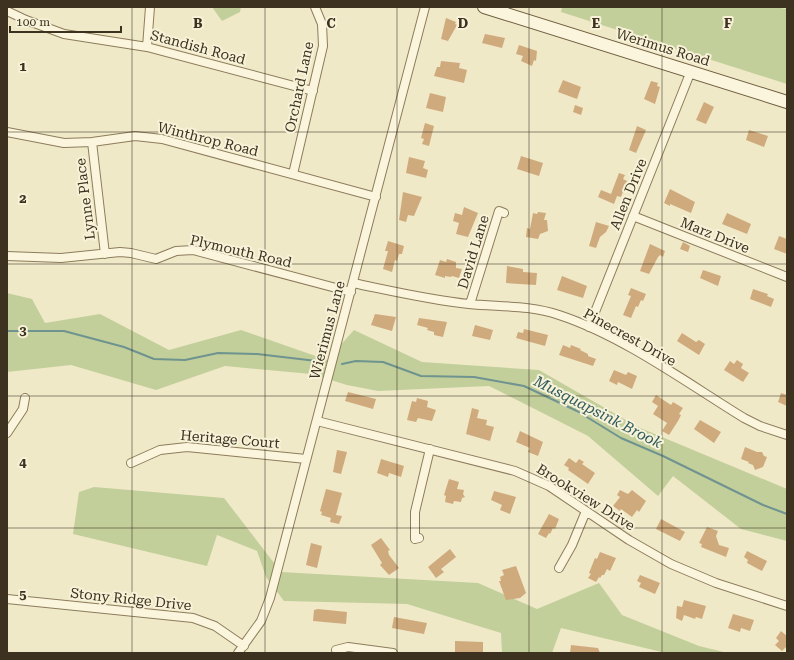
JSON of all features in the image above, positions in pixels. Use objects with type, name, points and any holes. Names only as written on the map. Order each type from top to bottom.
[{"type":"main road","name":"Werimus Road","points":[[484,7],[787,102]]},
{"type":"street","points":[[147,47],[150,7]]},
{"type":"street","name":"Orchard Lane","points":[[293,174],[323,46],[324,35],[322,24],[314,7]]},
{"type":"street","name":"Wierimus Lane","points":[[238,653],[256,630],[266,611],[425,7]]},
{"type":"street","name":"Standish Road","points":[[7,11],[45,28],[64,34],[147,47],[313,91]]},
{"type":"street","name":"Allen Drive","points":[[589,327],[691,71]]},
{"type":"street","name":"Winthrop Road","points":[[7,132],[64,143],[92,142],[135,136],[162,139],[376,197]]},
{"type":"street","name":"Lynne Place","points":[[92,142],[105,254]]},
{"type":"street","name":"David Lane","points":[[470,304],[499,211],[504,212]]},
{"type":"street","name":"Marz Drive","points":[[633,216],[787,277]]},
{"type":"street","name":"Plymouth Road","points":[[7,256],[61,258],[131,252],[156,259],[176,251],[193,250],[351,292]]},
{"type":"street","name":"Pinecrest Drive","points":[[353,283],[440,300],[542,310],[589,327],[637,352],[744,418],[760,426],[787,435]]},
{"type":"street","points":[[7,433],[23,408],[25,398]]},
{"type":"street","name":"Brookview Drive","points":[[317,421],[521,473],[549,486],[629,540],[671,564],[716,583],[787,606]]},
{"type":"street","name":"Heritage Court","points":[[131,462],[160,450],[187,447],[306,459]]},
{"type":"street","points":[[419,538],[414,539],[415,512],[430,449]]},
{"type":"street","points":[[559,568],[572,545],[586,511]]},
{"type":"street","name":"Stony Ridge Drive","points":[[7,599],[193,618],[215,626],[244,646]]},
{"type":"street","points":[[336,650],[348,646],[389,653]]},
{"type":"green space","points":[[212,7],[241,7],[240,12],[222,21]]},
{"type":"green space","points":[[562,7],[774,7],[787,9],[787,84],[561,12]]},
{"type":"green space","points":[[7,293],[32,299],[45,323],[100,314],[169,350],[241,330],[327,360],[354,330],[422,362],[539,370],[638,427],[787,489],[787,541],[741,529],[673,476],[658,496],[588,436],[489,386],[378,391],[347,385],[311,374],[225,366],[156,390],[71,365],[7,372]]},
{"type":"green space","points":[[94,487],[224,498],[281,572],[478,583],[537,609],[599,583],[622,615],[699,646],[728,653],[666,653],[561,628],[552,653],[502,653],[501,633],[407,604],[284,601],[266,577],[257,551],[217,535],[207,566],[73,534],[79,492]]},
{"type":"building","points":[[446,18],[456,22],[455,24],[457,25],[448,41],[441,39]]},
{"type":"building","points":[[485,34],[505,38],[502,48],[482,43]]},
{"type":"building","points":[[519,45],[537,51],[536,61],[534,60],[532,66],[521,61],[523,56],[516,54]]},
{"type":"building","points":[[441,61],[460,63],[459,68],[467,70],[464,83],[434,76],[437,67],[440,67]]},
{"type":"building","points":[[563,80],[581,87],[577,99],[558,92]]},
{"type":"building","points":[[651,81],[658,83],[657,86],[660,87],[655,104],[644,99]]},
{"type":"building","points":[[430,93],[446,97],[443,112],[426,108]]},
{"type":"building","points":[[704,102],[714,107],[706,124],[696,120]]},
{"type":"building","points":[[575,105],[583,108],[581,115],[573,112]]},
{"type":"building","points":[[425,123],[434,126],[429,146],[422,144],[424,139],[421,138]]},
{"type":"building","points":[[637,126],[646,130],[636,153],[629,150]]},
{"type":"building","points":[[749,130],[768,136],[764,147],[746,140]]},
{"type":"building","points":[[521,156],[543,163],[539,176],[517,169]]},
{"type":"building","points":[[409,157],[425,161],[423,168],[428,170],[426,178],[406,173]]},
{"type":"building","points":[[619,173],[625,175],[623,179],[627,181],[621,197],[617,196],[614,204],[598,197],[601,190],[611,194]]},
{"type":"building","points":[[670,189],[695,202],[691,213],[664,203]]},
{"type":"building","points":[[403,192],[422,197],[414,216],[408,215],[406,222],[399,220]]},
{"type":"building","points":[[464,207],[478,213],[468,237],[456,234],[459,223],[453,221],[455,213],[462,215]]},
{"type":"building","points":[[538,212],[546,213],[544,220],[547,220],[548,231],[540,234],[538,239],[526,237],[527,228],[530,229],[533,213],[537,214]]},
{"type":"building","points":[[727,213],[751,224],[747,234],[722,224]]},
{"type":"building","points":[[596,222],[609,226],[606,232],[600,237],[596,248],[589,246]]},
{"type":"building","points":[[779,236],[787,239],[787,254],[774,249]]},
{"type":"building","points":[[388,241],[404,246],[402,254],[399,254],[397,261],[395,260],[392,272],[383,269],[388,251],[385,251]]},
{"type":"building","points":[[683,242],[690,246],[688,252],[680,249]]},
{"type":"building","points":[[650,244],[665,251],[663,257],[660,255],[658,257],[649,274],[640,271]]},
{"type":"building","points":[[447,259],[456,262],[456,268],[462,269],[459,278],[445,276],[445,278],[435,275],[440,260],[446,262]]},
{"type":"building","points":[[507,266],[523,269],[523,272],[537,273],[536,285],[506,283]]},
{"type":"building","points":[[703,270],[721,276],[718,286],[700,278]]},
{"type":"building","points":[[562,276],[587,286],[583,298],[557,290]]},
{"type":"building","points":[[631,288],[646,294],[638,307],[636,306],[631,318],[623,315],[631,296],[628,295]]},
{"type":"building","points":[[753,289],[768,294],[767,296],[774,299],[771,307],[750,299]]},
{"type":"building","points":[[375,314],[396,317],[392,331],[371,325]]},
{"type":"building","points":[[419,318],[447,322],[443,337],[434,335],[434,332],[427,330],[428,328],[417,325]]},
{"type":"building","points":[[475,325],[493,330],[490,340],[472,336]]},
{"type":"building","points":[[524,329],[548,335],[545,346],[516,338],[518,332],[523,333]]},
{"type":"building","points":[[682,333],[696,342],[699,340],[705,344],[699,355],[677,341]]},
{"type":"building","points":[[563,345],[570,348],[571,345],[581,349],[580,350],[588,354],[588,356],[596,359],[593,366],[559,355]]},
{"type":"building","points":[[737,360],[743,364],[741,368],[749,373],[743,382],[724,370],[730,361],[734,364]]},
{"type":"building","points":[[614,370],[626,375],[628,372],[637,376],[632,389],[618,382],[617,385],[609,381]]},
{"type":"building","points":[[348,392],[376,399],[373,409],[345,401]]},
{"type":"building","points":[[781,393],[787,395],[787,406],[778,402]]},
{"type":"building","points":[[656,395],[671,405],[673,402],[683,408],[679,414],[681,415],[678,421],[669,435],[662,431],[667,423],[653,414],[658,406],[652,402]]},
{"type":"building","points":[[417,398],[428,401],[427,407],[436,410],[432,421],[418,418],[416,422],[407,420],[412,401],[416,402]]},
{"type":"building","points":[[472,408],[479,410],[477,418],[487,420],[486,425],[494,427],[490,441],[466,434]]},
{"type":"building","points":[[700,420],[721,432],[714,443],[694,429]]},
{"type":"building","points":[[520,431],[543,442],[538,456],[528,452],[530,448],[516,442]]},
{"type":"building","points":[[745,447],[757,452],[762,452],[764,456],[767,457],[763,467],[755,470],[753,465],[741,459]]},
{"type":"building","points":[[337,450],[347,452],[341,474],[333,472]]},
{"type":"building","points":[[569,458],[576,463],[579,459],[584,462],[582,464],[595,473],[588,484],[568,470],[569,468],[564,465]]},
{"type":"building","points":[[381,459],[404,466],[401,477],[389,473],[388,477],[377,473]]},
{"type":"building","points":[[449,479],[459,482],[457,489],[464,490],[463,494],[465,497],[462,498],[461,502],[454,501],[453,504],[445,502],[446,496],[444,495]]},
{"type":"building","points":[[326,489],[342,493],[336,515],[342,516],[339,524],[330,522],[331,518],[321,515],[322,512],[320,511]]},
{"type":"building","points":[[620,490],[628,494],[632,490],[646,501],[639,512],[637,510],[632,517],[621,509],[620,511],[613,506],[620,497],[617,495]]},
{"type":"building","points":[[494,491],[516,497],[510,514],[500,510],[502,505],[491,500]]},
{"type":"building","points":[[549,514],[559,519],[555,529],[553,528],[546,538],[538,534]]},
{"type":"building","points":[[661,519],[685,532],[680,541],[656,529]]},
{"type":"building","points":[[707,527],[718,531],[716,536],[719,545],[729,548],[726,557],[701,547],[702,544],[699,543]]},
{"type":"building","points":[[381,538],[390,550],[388,551],[389,555],[399,568],[389,575],[380,565],[382,563],[371,545]]},
{"type":"building","points":[[311,543],[322,546],[317,568],[306,565]]},
{"type":"building","points":[[450,549],[456,557],[441,569],[444,572],[436,578],[428,567]]},
{"type":"building","points":[[747,551],[767,561],[762,571],[747,563],[748,560],[744,557]]},
{"type":"building","points":[[600,552],[616,558],[610,571],[607,569],[604,575],[600,578],[599,577],[596,582],[588,578],[591,574],[589,573],[595,558],[597,559]]},
{"type":"building","points":[[516,566],[526,593],[520,598],[506,600],[499,581],[501,581],[500,577],[504,575],[502,570]]},
{"type":"building","points":[[640,575],[660,583],[655,594],[639,587],[641,583],[637,581]]},
{"type":"building","points":[[684,600],[706,606],[702,619],[696,617],[695,619],[684,615],[682,621],[676,618],[677,606],[682,607]]},
{"type":"building","points":[[318,609],[347,612],[346,624],[313,621],[314,610]]},
{"type":"building","points":[[733,614],[754,620],[750,631],[741,628],[740,632],[728,628]]},
{"type":"building","points":[[394,617],[427,623],[424,634],[392,628]]},
{"type":"building","points":[[781,631],[787,636],[787,646],[782,651],[775,645],[779,641],[776,638]]},
{"type":"building","points":[[455,641],[483,642],[483,653],[455,652]]},
{"type":"building","points":[[571,645],[598,648],[600,653],[570,653]]},
{"type":"waterway","name":"Musquapsink Brook","points":[[7,331],[64,331],[124,347],[154,359],[185,360],[218,353],[257,354],[325,362]]},
{"type":"waterway","name":"Musquapsink Brook","points":[[342,364],[356,361],[383,362],[421,376],[474,377],[524,386],[577,411],[621,438],[663,456],[763,505],[787,514]]}]
